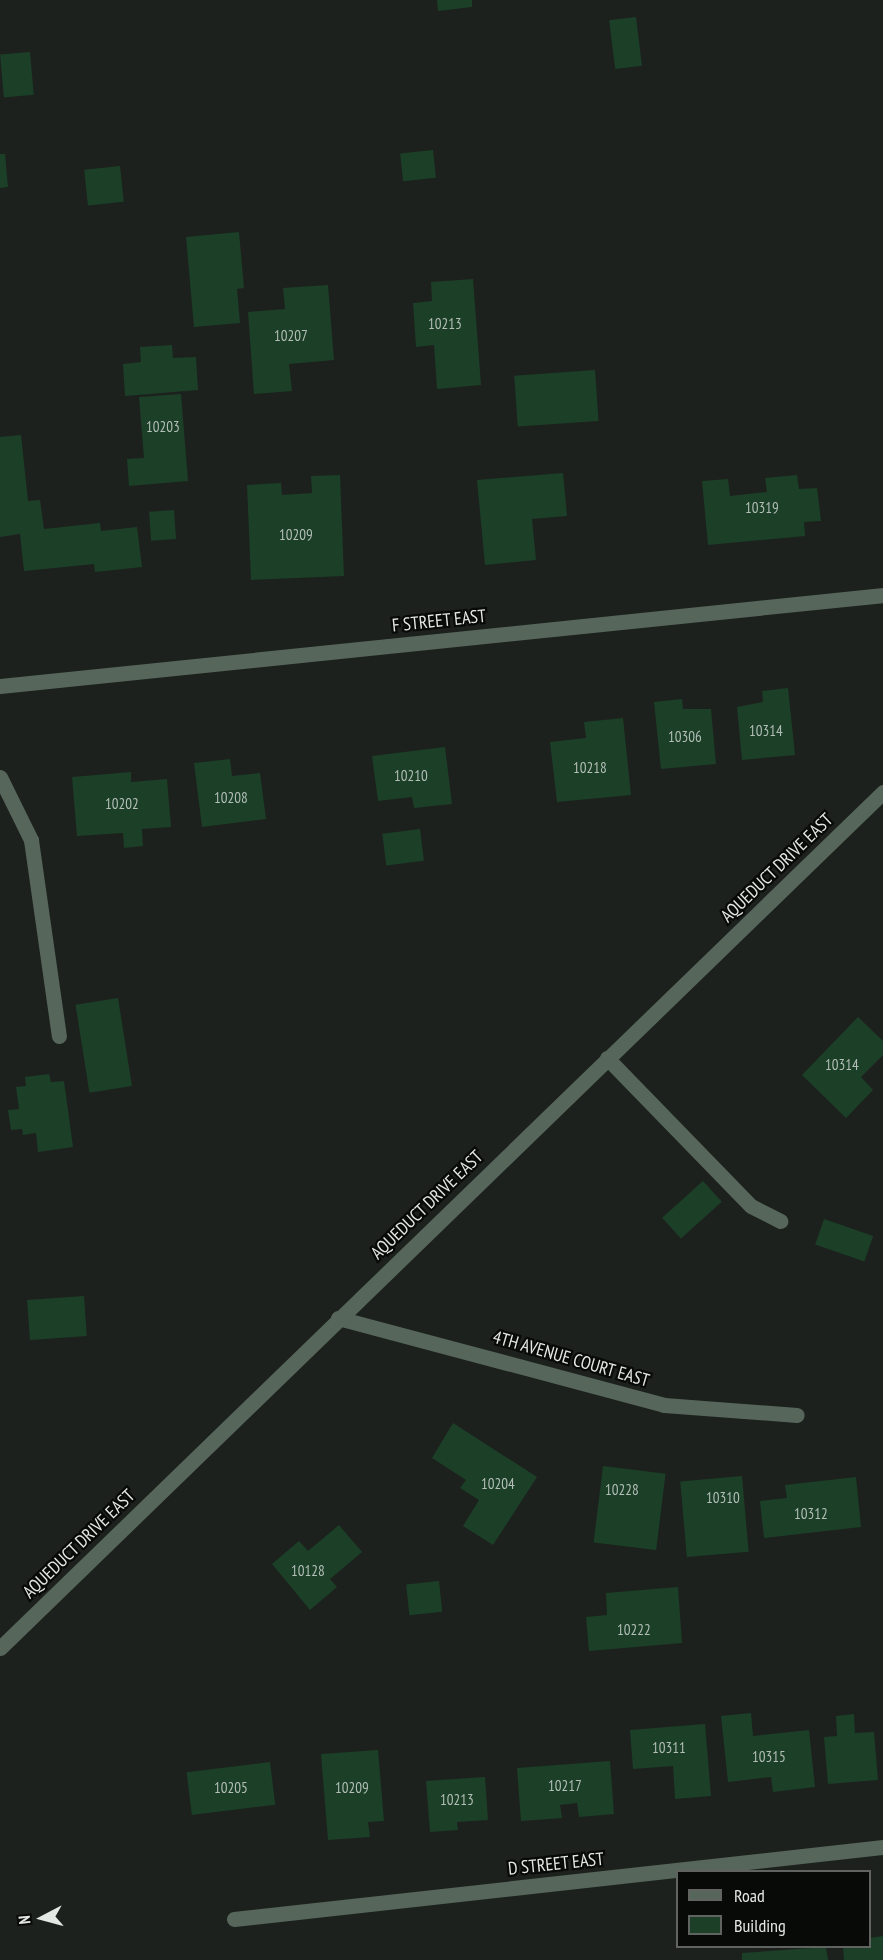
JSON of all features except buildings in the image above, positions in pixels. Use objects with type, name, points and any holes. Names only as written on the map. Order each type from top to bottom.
[{"type":"street","name":"F STREET EAST","points":[[0,686],[883,595]]},
{"type":"street","points":[[0,777],[31,840],[59,1036]]},
{"type":"street","name":"AQUEDUCT DRIVE EAST","points":[[0,1648],[883,792]]},
{"type":"street","points":[[607,1058],[751,1206],[780,1221]]},
{"type":"street","name":"4TH AVENUE COURT EAST","points":[[338,1318],[664,1405],[797,1415]]},
{"type":"street","name":"D STREET EAST","points":[[682,1870],[883,1848]]},
{"type":"street","name":"D STREET EAST","points":[[234,1919],[676,1871]]}]
